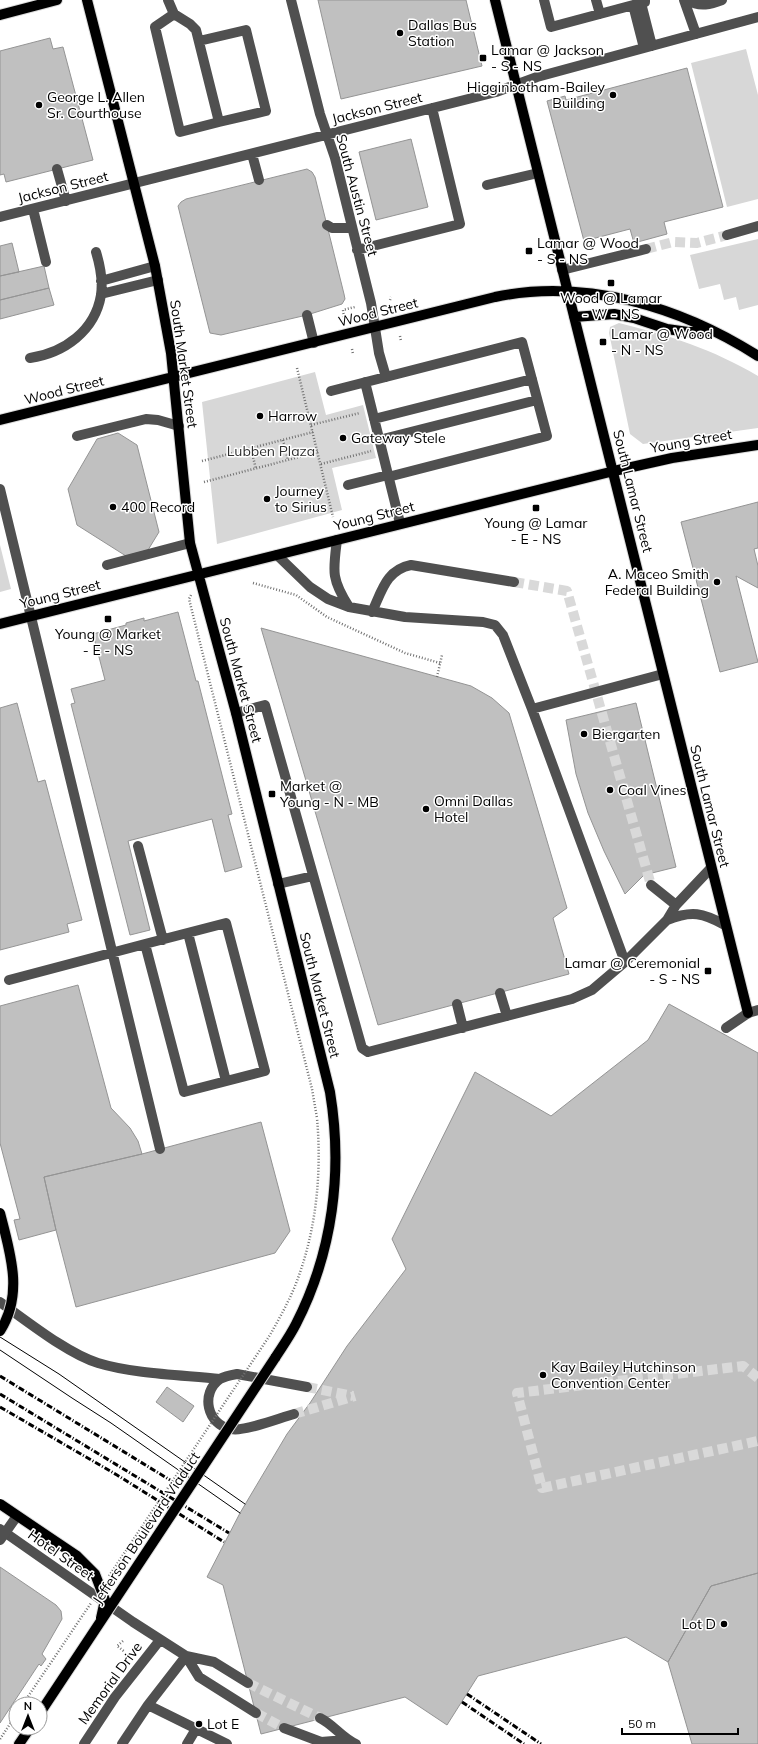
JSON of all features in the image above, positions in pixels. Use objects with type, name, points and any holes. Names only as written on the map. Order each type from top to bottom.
[{"type":"main road","points":[[0,15],[56,0]]},
{"type":"main road","name":"South Market Street","points":[[87,0],[156,266],[173,377],[190,543],[236,713],[330,1092],[334,1120],[336,1169],[332,1212],[324,1249],[314,1284],[296,1325],[275,1358]]},
{"type":"main road","name":"South Lamar Street","points":[[495,0],[574,318],[614,471],[725,925],[753,1011]]},
{"type":"main road","name":"Wood Street","points":[[0,420],[514,293],[568,292],[618,298],[648,305],[676,314],[715,332],[758,356]]},
{"type":"main road","points":[[574,318],[614,314],[688,332],[715,332]]},
{"type":"main road","name":"Young Street","points":[[0,624],[400,523],[614,471],[672,458],[758,445]]},
{"type":"main road","points":[[0,1213],[12,1267],[14,1291],[9,1312],[0,1330]]},
{"type":"main road","name":"Jefferson Boulevard Viaduct","points":[[48,1701],[275,1358]]},
{"type":"main road","points":[[0,1504],[77,1556],[95,1574],[104,1600],[101,1622]]},
{"type":"street","points":[[168,0],[174,14],[190,24],[196,30],[219,122]]},
{"type":"street","name":"South Austin Street","points":[[292,0],[327,135],[335,158],[376,327],[379,353],[386,376]]},
{"type":"street","points":[[544,0],[551,27],[640,3],[648,47]]},
{"type":"street","points":[[596,0],[600,14]]},
{"type":"street","points":[[684,0],[696,34]]},
{"type":"street","points":[[689,0],[693,3],[701,5],[722,0]]},
{"type":"street","points":[[174,14],[155,27],[180,132],[266,111],[246,30],[199,41]]},
{"type":"street","name":"Jackson Street","points":[[0,218],[496,92],[537,77],[758,17]]},
{"type":"street","points":[[358,250],[460,224],[432,108]]},
{"type":"street","points":[[252,154],[259,180]]},
{"type":"street","points":[[57,169],[66,201]]},
{"type":"street","points":[[487,185],[538,172]]},
{"type":"street","points":[[33,209],[46,262]]},
{"type":"street","points":[[327,225],[332,228],[352,228]]},
{"type":"street","points":[[727,235],[758,226]]},
{"type":"street","points":[[562,270],[646,249]]},
{"type":"street","points":[[30,358],[43,356],[57,351],[80,336],[88,325],[97,308],[101,294],[101,280],[96,252]]},
{"type":"street","points":[[101,280],[156,266]]},
{"type":"street","points":[[101,294],[158,280]]},
{"type":"street","points":[[306,315],[314,343]]},
{"type":"street","points":[[331,391],[522,342],[547,436],[348,485]]},
{"type":"street","points":[[373,414],[532,379]]},
{"type":"street","points":[[365,382],[400,523]]},
{"type":"street","points":[[380,444],[537,400]]},
{"type":"street","points":[[77,436],[151,419],[179,426]]},
{"type":"street","points":[[0,489],[160,1149]]},
{"type":"street","points":[[337,540],[333,570],[335,582],[349,607]]},
{"type":"street","points":[[107,565],[190,543]]},
{"type":"street","points":[[277,555],[310,587],[328,599],[349,607],[405,617],[483,622],[495,625],[503,635],[532,709],[625,962]]},
{"type":"street","points":[[372,612],[390,576],[403,566],[411,565],[514,582]]},
{"type":"street","points":[[532,709],[663,674]]},
{"type":"street","points":[[236,713],[265,705],[362,1048],[368,1052],[572,999],[592,990],[625,962],[667,920],[676,905],[711,868]]},
{"type":"street","points":[[138,846],[163,940]]},
{"type":"street","points":[[278,884],[313,876]]},
{"type":"street","points":[[651,884],[676,905]]},
{"type":"street","points":[[667,920],[680,915],[697,914],[708,916],[725,925]]},
{"type":"street","points":[[9,980],[146,944],[163,940],[226,923],[265,1071],[184,1092],[146,944]]},
{"type":"street","points":[[188,933],[226,1081]]},
{"type":"street","points":[[500,993],[507,1016]]},
{"type":"street","points":[[457,1004],[463,1028]]},
{"type":"street","points":[[726,1028],[753,1011]]},
{"type":"street","points":[[0,1302],[72,1352],[98,1363],[132,1370],[220,1379]]},
{"type":"street","points":[[294,1414],[241,1429],[231,1430],[215,1421],[210,1413],[208,1404],[211,1390],[220,1379],[228,1375],[237,1374],[307,1387]]},
{"type":"street","points":[[0,1540],[17,1516]]},
{"type":"street","name":"Hotel Street","points":[[0,1529],[160,1640],[186,1656],[214,1662],[248,1683]]},
{"type":"street","name":"Memorial Drive","points":[[84,1744],[115,1697],[160,1640]]},
{"type":"street","points":[[122,1744],[148,1705],[186,1656]]},
{"type":"street","name":"Hotel Street","points":[[186,1656],[199,1677],[256,1713]]},
{"type":"street","points":[[148,1705],[227,1744]]},
{"type":"street","points":[[320,1718],[329,1723],[351,1742]]},
{"type":"street","points":[[284,1728],[321,1742],[351,1742]]},
{"type":"street","points":[[187,1744],[196,1729]]},
{"type":"path","points":[[344,317],[343,310],[355,307]]},
{"type":"path","points":[[400,336],[401,341]]},
{"type":"path","points":[[352,349],[353,354]]},
{"type":"path","points":[[297,368],[333,517]]},
{"type":"path","points":[[311,425],[373,414]]},
{"type":"path","points":[[202,461],[313,432]]},
{"type":"path","points":[[283,440],[288,460]]},
{"type":"path","points":[[321,464],[380,444]]},
{"type":"path","points":[[251,449],[256,469]]},
{"type":"path","points":[[204,482],[318,452]]},
{"type":"path","points":[[253,583],[296,595],[310,607],[327,617],[405,653],[440,663]]},
{"type":"path","points":[[28,1696],[270,1335],[287,1304],[306,1256],[314,1219],[319,1167],[317,1118],[312,1088],[189,599]]},
{"type":"path","points":[[437,677],[442,655]]},
{"type":"path","points":[[122,1641],[117,1646],[125,1652]]},
{"type":"path","points":[[0,1739],[8,1727]]},
{"type":"green space","points":[[746,49],[758,95],[758,199],[727,207],[691,63]]},
{"type":"green space","points":[[758,239],[758,305],[739,310],[736,297],[724,300],[720,284],[699,289],[690,255]]},
{"type":"green space","points":[[619,323],[691,344],[724,358],[758,376],[758,428],[643,444],[630,434],[609,333],[610,327]]},
{"type":"green space","name":"Lubben Plaza","points":[[315,372],[326,415],[363,405],[376,458],[332,468],[342,510],[217,544],[202,402]]},
{"type":"green space","points":[[0,545],[11,589],[0,592]]},
{"type":"building","name":"Dallas Bus Station","points":[[318,0],[466,0],[482,66],[341,99]]},
{"type":"building","name":"George L. Allen Sr. Courthouse","points":[[50,38],[53,49],[63,47],[93,160],[6,182],[4,174],[0,175],[0,51]]},
{"type":"building","points":[[687,68],[723,207],[664,222],[667,234],[634,243],[630,229],[584,241],[547,101],[565,96],[566,100]]},
{"type":"building","points":[[411,139],[428,207],[376,220],[359,152]]},
{"type":"building","points":[[307,169],[312,172],[315,177],[345,299],[342,304],[307,315],[221,335],[210,333],[178,206],[186,199]]},
{"type":"building","points":[[12,243],[19,272],[0,276],[0,246]]},
{"type":"building","points":[[44,266],[49,288],[0,300],[0,276]]},
{"type":"building","points":[[49,288],[54,305],[0,319],[0,300]]},
{"type":"building","name":"400 Record","points":[[118,433],[137,445],[159,532],[148,550],[126,556],[77,525],[68,489],[97,439]]},
{"type":"building","name":"A. Maceo Smith Federal Building","points":[[758,502],[758,548],[754,549],[758,566],[758,588],[736,576],[758,662],[720,672],[681,522]]},
{"type":"building","points":[[178,612],[196,681],[198,681],[232,814],[228,815],[242,867],[225,872],[212,819],[128,841],[150,930],[130,935],[71,704],[75,703],[71,689],[105,680],[93,634],[126,625],[126,623],[144,618],[144,621]]},
{"type":"building","name":"Omni Dallas Hotel","points":[[261,628],[471,686],[492,698],[509,713],[567,908],[553,918],[569,974],[378,1025]]},
{"type":"building","points":[[17,703],[38,782],[45,780],[82,920],[67,924],[69,932],[0,950],[0,708]]},
{"type":"building","points":[[636,703],[676,867],[644,875],[625,894],[604,851],[588,813],[576,774],[566,720]]},
{"type":"building","points":[[78,985],[111,1108],[130,1128],[138,1141],[142,1154],[44,1177],[56,1230],[19,1240],[14,1220],[20,1219],[0,1143],[0,1006]]},
{"type":"building","name":"Kay Bailey Hutchinson Convention Center","points":[[669,1004],[758,1053],[758,1573],[711,1586],[668,1662],[626,1637],[478,1676],[447,1725],[405,1697],[261,1734],[223,1585],[207,1577],[240,1513],[287,1434],[310,1403],[347,1346],[406,1269],[392,1239],[475,1072],[551,1116],[648,1040]]},
{"type":"building","points":[[261,1122],[290,1231],[275,1253],[76,1307],[44,1177],[142,1154]]},
{"type":"building","points":[[167,1387],[194,1406],[183,1422],[156,1402]]},
{"type":"building","points":[[0,1567],[56,1605],[61,1611],[62,1619],[42,1654],[46,1659],[41,1666],[39,1664],[18,1696],[8,1696],[8,1711],[0,1723]]},
{"type":"building","name":"Lot D","points":[[758,1573],[758,1744],[692,1744],[668,1662],[711,1586]]},
{"type":"tunnel","points":[[646,249],[673,242],[697,243],[727,235]]},
{"type":"tunnel","points":[[514,582],[567,591],[651,885]]},
{"type":"tunnel","points":[[758,1378],[743,1366],[517,1393],[542,1488],[758,1441]]},
{"type":"tunnel","points":[[307,1387],[353,1396]]},
{"type":"tunnel","points":[[294,1414],[355,1396]]},
{"type":"tunnel","points":[[248,1683],[320,1718]]},
{"type":"tunnel","points":[[256,1713],[284,1728]]},
{"type":"tram line","points":[[0,1337],[59,1374],[245,1504]]},
{"type":"tram line","points":[[0,1350],[111,1423],[240,1513]]},
{"type":"railway","points":[[0,1376],[170,1480]]},
{"type":"railway","points":[[0,1394],[229,1533]]},
{"type":"railway","points":[[0,1407],[117,1475],[224,1542]]},
{"type":"railway","points":[[467,1694],[541,1744]]},
{"type":"railway","points":[[462,1702],[524,1744]]},
{"type":"place","name":"Dallas Bus Station","points":[[400,33]]},
{"type":"place","name":"Lamar @ Jackson - S - NS","points":[[483,58]]},
{"type":"place","name":"Higginbotham-Bailey Building","points":[[613,95]]},
{"type":"place","name":"George L. Allen Sr. Courthouse","points":[[39,105]]},
{"type":"place","name":"Lamar @ Wood - S - NS","points":[[529,251]]},
{"type":"place","name":"Wood @ Lamar - W - NS","points":[[611,283]]},
{"type":"place","name":"Lamar @ Wood - N - NS","points":[[603,342]]},
{"type":"place","name":"Harrow","points":[[260,416]]},
{"type":"place","name":"Gateway Stele","points":[[343,438]]},
{"type":"place","name":"Journey to Sirius","points":[[267,499]]},
{"type":"place","name":"400 Record","points":[[113,507]]},
{"type":"place","name":"Young @ Lamar - E - NS","points":[[536,508]]},
{"type":"place","name":"A. Maceo Smith Federal Building","points":[[717,582]]},
{"type":"place","name":"Young @ Market - E - NS","points":[[108,619]]},
{"type":"place","name":"Biergarten","points":[[584,734]]},
{"type":"place","name":"Coal Vines","points":[[610,790]]},
{"type":"place","name":"Market @ Young - N - MB","points":[[272,794]]},
{"type":"place","name":"Omni Dallas Hotel","points":[[426,809]]},
{"type":"place","name":"Lamar @ Ceremonial - S - NS","points":[[708,971]]},
{"type":"place","name":"Kay Bailey Hutchinson Convention Center","points":[[543,1375]]},
{"type":"place","name":"Lot D","points":[[724,1624]]},
{"type":"place","name":"Lot E","points":[[199,1724]]}]
